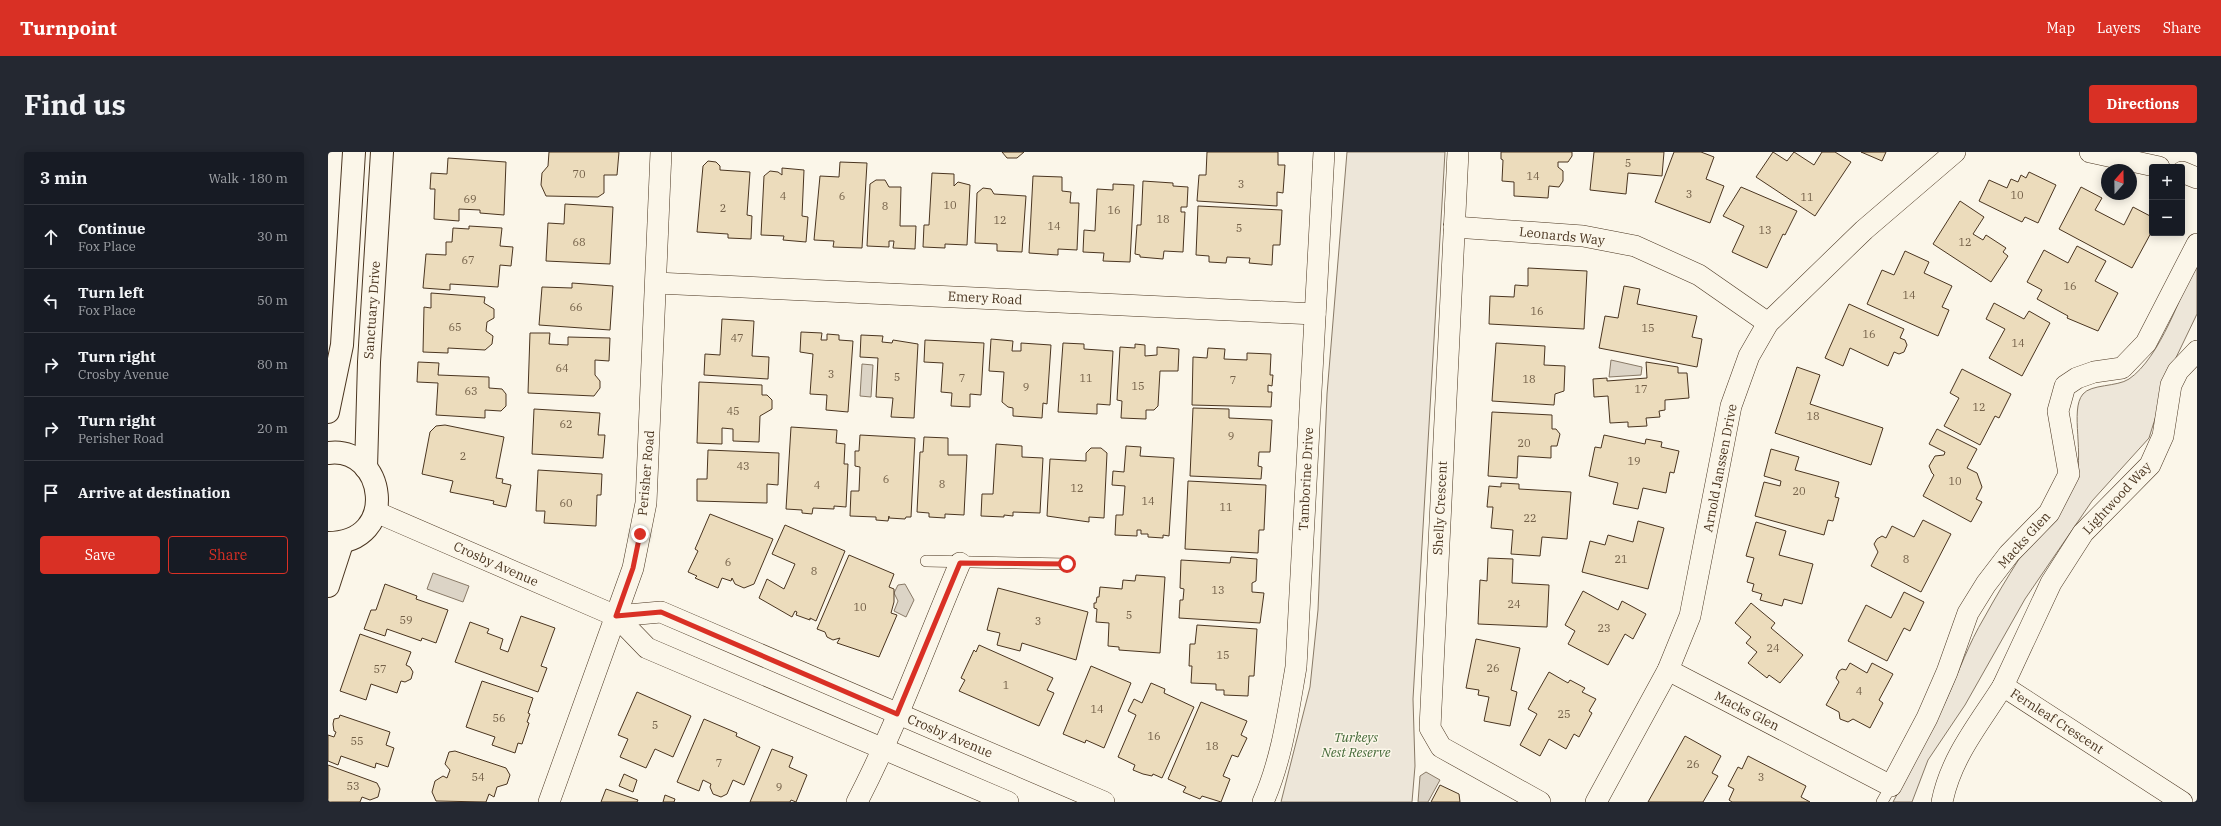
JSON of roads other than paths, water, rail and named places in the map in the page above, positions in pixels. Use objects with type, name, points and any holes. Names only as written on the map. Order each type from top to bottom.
[{"type":"main road","points":[[328,412],[342,345],[354,152]]},
{"type":"main road","name":"Sanctuary Drive","points":[[366,468],[369,362],[382,152]]},
{"type":"main road","points":[[328,453],[343,454],[358,461],[366,468],[376,485],[378,501],[376,512],[370,525],[359,536],[335,543],[328,586]]},
{"type":"street","name":"Perisher Road","points":[[549,802],[633,568],[646,503],[662,152]]},
{"type":"street","name":"Tamborine Drive","points":[[1264,802],[1271,785],[1285,731],[1296,667],[1324,152]]},
{"type":"street","name":"Shelly Crescent","points":[[1458,152],[1430,728],[1441,747],[1540,802]]},
{"type":"street","name":"Arnold Janssen Drive","points":[[1596,802],[1668,670],[1680,643],[1697,586],[1731,406],[1749,356],[1768,323],[1864,230],[1955,152]]},
{"type":"street","points":[[2090,152],[2149,165]]},
{"type":"street","points":[[2185,173],[2197,178]]},
{"type":"street","name":"Leonards Way","points":[[1454,227],[1583,236],[1635,246],[1699,275],[1768,323]]},
{"type":"street","name":"Macks Glen","points":[[1668,670],[1886,794],[1927,718],[1944,679],[1968,614],[1986,584],[2009,554],[2049,513],[2069,474],[2058,411],[2065,386],[2077,378],[2094,372],[2122,368],[2146,343],[2197,244]]},
{"type":"street","name":"Emery Road","points":[[656,283],[1315,314]]},
{"type":"street","name":"Lightwood Way","points":[[2003,686],[2051,584],[2083,532],[2150,465],[2163,436],[2171,385],[2178,371],[2197,351]]},
{"type":"street","name":"Crosby Avenue","points":[[376,512],[616,616],[647,648],[885,748],[1008,802]]},
{"type":"street","points":[[857,802],[885,748],[897,714],[960,563]]},
{"type":"street","name":"Crosby Avenue","points":[[616,616],[661,612],[1104,802]]},
{"type":"street","name":"Fernleaf Crescent","points":[[1942,802],[1949,774],[1958,755],[2003,686],[2182,802]]},
{"type":"lane","points":[[926,561],[960,563],[1067,564]]},
{"type":"park label","name":"Turkeys Nest Reserve","points":[[1356,744]]}]
